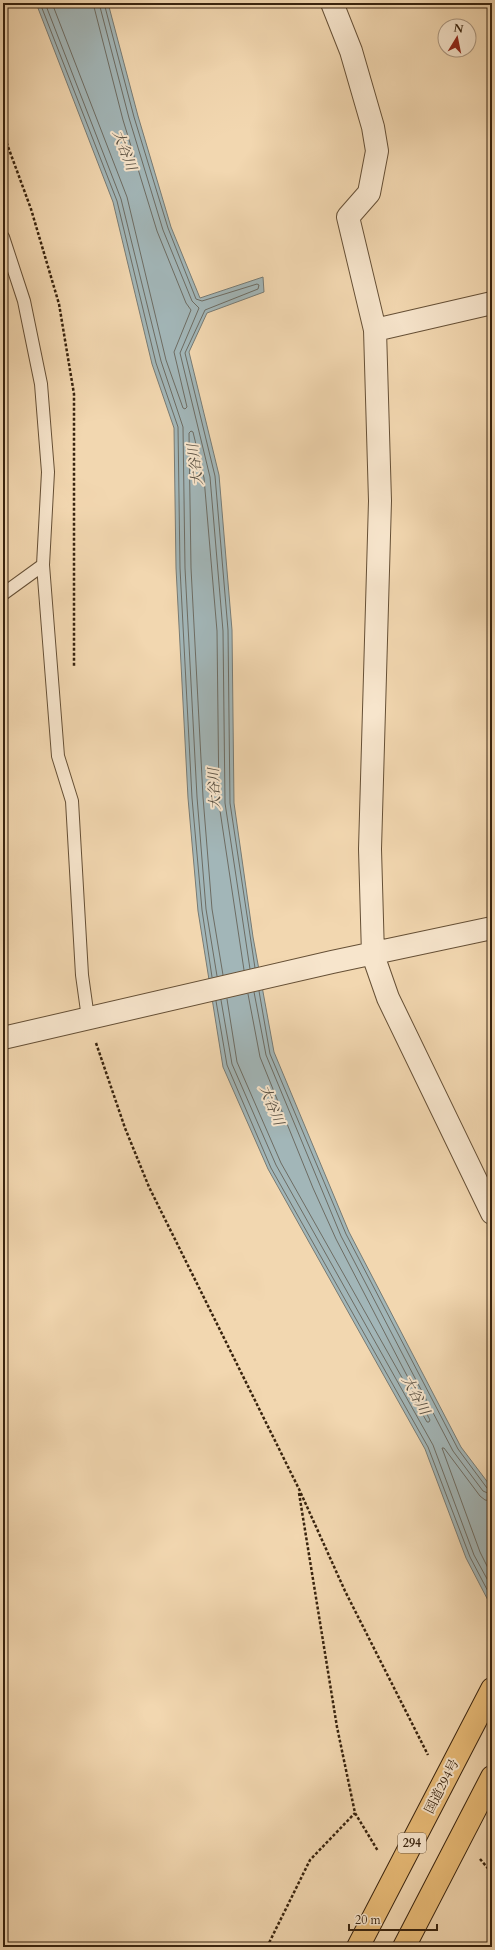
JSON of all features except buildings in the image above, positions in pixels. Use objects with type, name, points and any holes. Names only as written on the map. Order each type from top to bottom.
[{"type":"highway","name":"国道294号","points":[[358,1947],[492,1689]]},
{"type":"highway","points":[[404,1947],[490,1781]]},
{"type":"street","points":[[332,3],[353,58],[373,127],[377,151],[369,193],[348,217],[375,330],[380,501],[370,850],[373,955],[388,998],[492,1213]]},
{"type":"street","points":[[375,330],[492,303]]},
{"type":"street","points":[[3,1038],[332,962],[373,955],[492,928]]},
{"type":"lane","points":[[3,237],[24,301],[41,384],[48,472],[43,565],[58,756],[72,801],[82,975],[91,1017]]},
{"type":"lane","points":[[3,594],[43,565]]},
{"type":"path","points":[[91,1017],[125,1128],[149,1187],[299,1489],[345,1591],[429,1757],[446,1777]]},
{"type":"path","points":[[299,1489],[337,1727],[355,1813],[379,1853]]},
{"type":"path","points":[[267,1947],[310,1860],[355,1813]]},
{"type":"path","points":[[480,1859],[492,1873]]},
{"type":"water","name":"大谷川","points":[[36,3],[108,3],[138,116],[171,227],[200,298],[263,277],[264,292],[207,313],[189,352],[219,475],[232,630],[234,803],[253,937],[274,1052],[349,1232],[461,1447],[492,1488],[492,1608],[466,1558],[425,1449],[268,1169],[223,1067],[198,911],[188,798],[176,568],[174,428],[152,364],[113,202]]}]
